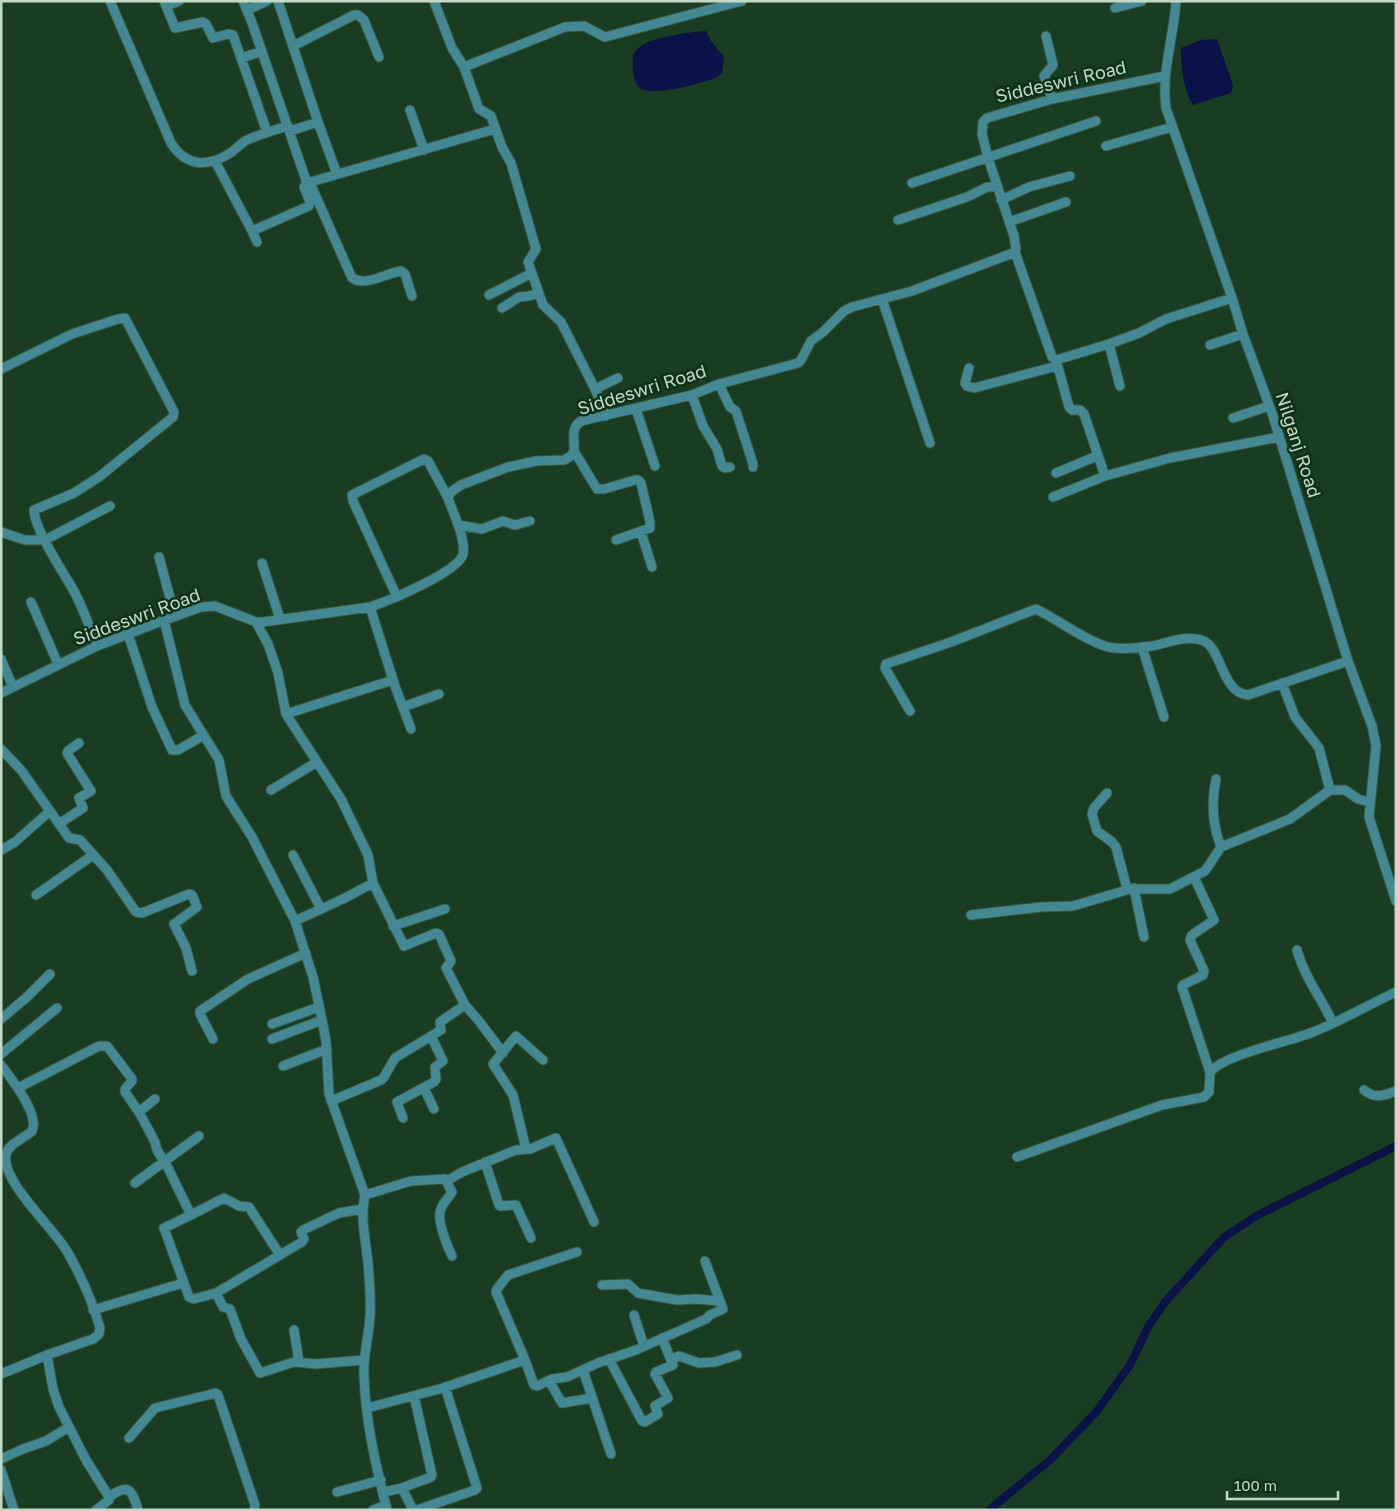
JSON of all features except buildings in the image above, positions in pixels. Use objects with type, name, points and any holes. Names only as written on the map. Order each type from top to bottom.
[{"type":"street","points":[[110,1],[171,143],[180,155],[196,163],[215,161],[232,152],[244,141],[267,132],[318,122]]},
{"type":"street","points":[[179,1],[165,4],[175,28],[203,22],[213,38],[233,34],[267,132]]},
{"type":"street","points":[[267,1],[245,6],[309,183],[352,278],[364,282],[401,271],[405,274],[412,296]]},
{"type":"street","points":[[278,1],[337,174]]},
{"type":"street","points":[[434,1],[452,48],[464,68],[479,109],[491,116],[504,150],[511,162],[536,249],[536,252],[528,261],[539,293],[545,307],[560,322],[595,389],[606,416]]},
{"type":"street","points":[[464,68],[565,27],[584,26],[605,37],[742,1]]},
{"type":"street","points":[[1115,8],[1142,1]]},
{"type":"street","name":"Nilganj Road","points":[[1176,1],[1164,90],[1172,127],[1243,334],[1270,406],[1348,661],[1374,734],[1376,746],[1369,817],[1396,901]]},
{"type":"street","points":[[293,46],[354,15],[358,15],[364,20],[379,56]]},
{"type":"street","points":[[1046,36],[1053,66],[1044,76],[1052,99]]},
{"type":"street","points":[[242,58],[262,51]]},
{"type":"street","name":"Siddeswri Road","points":[[1098,456],[1082,411],[1072,410],[1069,407],[1056,363],[1014,252],[1016,245],[988,158],[982,128],[983,122],[987,118],[1052,99],[1165,76]]},
{"type":"street","points":[[410,110],[424,150]]},
{"type":"street","points":[[912,183],[1096,121]]},
{"type":"street","points":[[1106,146],[1172,127]]},
{"type":"street","points":[[252,231],[309,206],[310,202],[304,187],[309,183],[495,129]]},
{"type":"street","points":[[215,161],[257,242]]},
{"type":"street","points":[[1001,200],[1029,187],[1070,176]]},
{"type":"street","points":[[898,220],[967,197],[987,187],[997,187]]},
{"type":"street","points":[[1009,222],[1066,202]]},
{"type":"street","name":"Siddeswri Road","points":[[574,451],[573,432],[577,423],[692,395],[719,384],[798,363],[802,360],[811,341],[844,311],[852,307],[912,291],[1011,255],[1014,252]]},
{"type":"street","points":[[489,295],[532,273]]},
{"type":"street","points":[[502,308],[518,298],[539,293]]},
{"type":"street","points":[[969,368],[965,383],[967,386],[974,388],[1056,363],[1135,335],[1166,319],[1232,298]]},
{"type":"street","points":[[882,299],[930,443]]},
{"type":"street","points":[[1,369],[72,334],[118,318],[125,318],[174,412],[173,417],[99,477],[74,492],[36,508],[34,513],[45,540],[78,599],[97,646]]},
{"type":"street","points":[[1210,345],[1243,334]]},
{"type":"street","points":[[1109,344],[1120,386]]},
{"type":"street","points":[[595,389],[618,378]]},
{"type":"street","points":[[719,384],[730,407],[737,413],[753,467]]},
{"type":"street","points":[[692,395],[703,426],[719,454],[722,466],[725,468],[730,467]]},
{"type":"street","points":[[1233,418],[1270,406]]},
{"type":"street","points":[[636,409],[655,466]]},
{"type":"street","points":[[1053,497],[1105,476],[1181,455],[1279,436]]},
{"type":"street","points":[[448,498],[456,488],[495,471],[521,464],[564,460],[571,456],[574,451],[598,489],[635,480],[640,481],[650,526],[641,532],[616,540]]},
{"type":"street","points":[[1056,473],[1098,456],[1105,476]]},
{"type":"street","name":"Siddeswri Road","points":[[1,693],[97,646],[201,608],[212,606],[256,622],[370,607],[397,597],[415,589],[461,559],[464,548],[448,498],[428,461],[424,458],[352,495],[397,597]]},
{"type":"street","points":[[1,532],[25,540],[45,540],[110,506]]},
{"type":"street","points":[[458,525],[482,529],[503,521],[515,525],[530,521]]},
{"type":"street","points":[[641,532],[652,567]]},
{"type":"street","points":[[159,557],[175,616]]},
{"type":"street","points":[[262,563],[280,619]]},
{"type":"street","points":[[31,602],[58,664]]},
{"type":"street","points":[[370,607],[411,729]]},
{"type":"street","points":[[910,711],[885,668],[886,664],[951,642],[1032,610],[1038,611],[1108,647],[1124,649],[1196,639],[1208,644],[1233,688],[1237,692],[1248,694],[1348,661]]},
{"type":"street","points":[[164,620],[186,705],[221,762],[223,788],[226,796],[252,837],[295,921],[306,953],[322,1020],[327,1049],[328,1088],[331,1101],[365,1195],[362,1220],[369,1260],[370,1317],[364,1360],[364,1382],[370,1433],[387,1508],[373,1510]]},
{"type":"street","points":[[256,622],[268,644],[278,673],[286,714],[341,798],[368,855],[373,883],[404,946],[436,933],[439,934],[451,960],[446,968],[465,1005],[503,1053]]},
{"type":"street","points":[[128,634],[152,707],[171,749],[178,750],[204,735]]},
{"type":"street","points":[[1142,647],[1164,717]]},
{"type":"street","points":[[1,659],[13,687]]},
{"type":"street","points":[[286,714],[393,680]]},
{"type":"street","points":[[1282,683],[1295,717],[1319,748],[1330,790]]},
{"type":"street","points":[[403,707],[439,694]]},
{"type":"street","points":[[59,824],[83,808],[79,798],[92,791],[67,753],[79,743]]},
{"type":"street","points":[[1,749],[21,770],[69,838],[80,840],[107,870],[132,909],[139,913],[189,894],[192,895],[197,907],[177,920],[174,926],[186,948],[192,971]]},
{"type":"street","points":[[271,790],[317,762]]},
{"type":"street","points":[[1216,779],[1213,819],[1221,847]]},
{"type":"street","points":[[971,915],[1041,907],[1073,906],[1130,889],[1170,889],[1205,871],[1221,847],[1290,819],[1330,790],[1345,790],[1358,799],[1370,802]]},
{"type":"street","points":[[1107,793],[1094,808],[1092,814],[1097,831],[1116,847],[1144,937]]},
{"type":"street","points":[[1,850],[15,842],[50,811]]},
{"type":"street","points":[[36,895],[93,855]]},
{"type":"street","points":[[293,855],[321,908]]},
{"type":"street","points":[[1017,1157],[1162,1105],[1207,1095],[1210,1089],[1210,1072],[1182,987],[1203,975],[1204,971],[1190,940],[1191,937],[1214,920],[1194,877]]},
{"type":"street","points":[[295,921],[373,883]]},
{"type":"street","points":[[393,926],[445,909]]},
{"type":"street","points":[[1297,950],[1305,973],[1316,989],[1333,1023]]},
{"type":"street","points":[[213,1039],[200,1014],[202,1009],[248,979],[306,953]]},
{"type":"street","points":[[1,1019],[28,997],[50,974]]},
{"type":"street","points":[[1210,1072],[1217,1066],[1234,1058],[1313,1032],[1396,992]]},
{"type":"street","points":[[331,1101],[384,1078],[395,1058],[442,1030],[440,1022],[465,1005]]},
{"type":"street","points":[[272,1024],[319,1007]]},
{"type":"street","points":[[1,1054],[57,1008]]},
{"type":"street","points":[[272,1039],[322,1020]]},
{"type":"street","points":[[403,1118],[397,1102],[435,1081],[435,1068],[443,1061],[431,1036]]},
{"type":"street","points":[[526,1149],[513,1095],[493,1066],[494,1062],[516,1036],[542,1060]]},
{"type":"street","points":[[18,1088],[104,1045],[132,1079],[124,1090],[139,1112],[191,1215]]},
{"type":"street","points":[[283,1066],[327,1049]]},
{"type":"street","points":[[1,1065],[18,1088],[32,1115],[34,1127],[6,1152],[9,1172],[20,1192],[68,1252],[100,1328],[97,1337],[46,1355],[1,1374]]},
{"type":"street","points":[[424,1088],[434,1109]]},
{"type":"street","points":[[1364,1090],[1374,1096],[1383,1096],[1396,1091]]},
{"type":"street","points":[[139,1112],[155,1098]]},
{"type":"street","points":[[135,1183],[199,1136]]},
{"type":"street","points":[[448,1181],[462,1172],[485,1162],[516,1150],[530,1149],[556,1138],[594,1222]]},
{"type":"street","points":[[485,1162],[498,1205],[516,1205],[531,1238]]},
{"type":"street","points":[[365,1195],[411,1181],[442,1178],[448,1181],[452,1194],[441,1208],[440,1213],[444,1237],[452,1256]]},
{"type":"street","points":[[280,1255],[249,1207],[239,1206],[224,1198],[164,1228],[188,1294],[192,1299],[216,1293],[302,1242],[304,1239],[301,1232],[303,1230],[339,1213],[362,1209]]},
{"type":"street","points":[[577,1252],[508,1276],[496,1292],[535,1386],[549,1380],[567,1377],[644,1346],[722,1310],[705,1261]]},
{"type":"street","points":[[93,1310],[184,1283]]},
{"type":"street","points":[[602,1285],[628,1284],[638,1293],[677,1300],[720,1301]]},
{"type":"street","points":[[216,1293],[223,1307],[230,1309],[241,1339],[258,1372],[261,1373],[289,1363],[316,1364],[364,1360]]},
{"type":"street","points":[[634,1315],[644,1346]]},
{"type":"street","points":[[294,1330],[299,1362]]},
{"type":"street","points":[[609,1359],[644,1422],[658,1414],[655,1406],[668,1398],[655,1373],[672,1366],[662,1338]]},
{"type":"street","points":[[46,1355],[55,1398],[109,1502]]},
{"type":"street","points":[[671,1360],[680,1356],[697,1363],[712,1362],[737,1355]]},
{"type":"street","points":[[367,1408],[445,1387],[525,1360]]},
{"type":"street","points":[[583,1370],[611,1454]]},
{"type":"street","points":[[549,1380],[561,1403],[592,1398]]},
{"type":"street","points":[[402,1488],[412,1508],[416,1510],[477,1488],[445,1387]]},
{"type":"street","points":[[129,1438],[155,1408],[216,1393],[255,1505],[254,1510]]},
{"type":"street","points":[[384,1492],[402,1488],[431,1477],[432,1474],[414,1396]]},
{"type":"street","points":[[1,1459],[46,1441],[69,1427]]},
{"type":"street","points":[[1,1470],[14,1510]]},
{"type":"street","points":[[337,1492],[382,1480]]},
{"type":"street","points":[[96,1510],[109,1502],[121,1489],[129,1490],[133,1494],[138,1510]]},
{"type":"shaded area","points":[[706,31],[711,41],[724,57],[722,73],[714,79],[676,89],[655,91],[640,88],[637,85],[633,72],[633,54],[640,47],[654,40]]},
{"type":"shaded area","points":[[1217,39],[1233,85],[1231,93],[1193,105],[1183,78],[1181,48],[1201,40]]},
{"type":"waterway","points":[[989,1510],[1050,1460],[1097,1411],[1130,1365],[1148,1327],[1165,1302],[1224,1237],[1258,1215],[1396,1146]]}]
